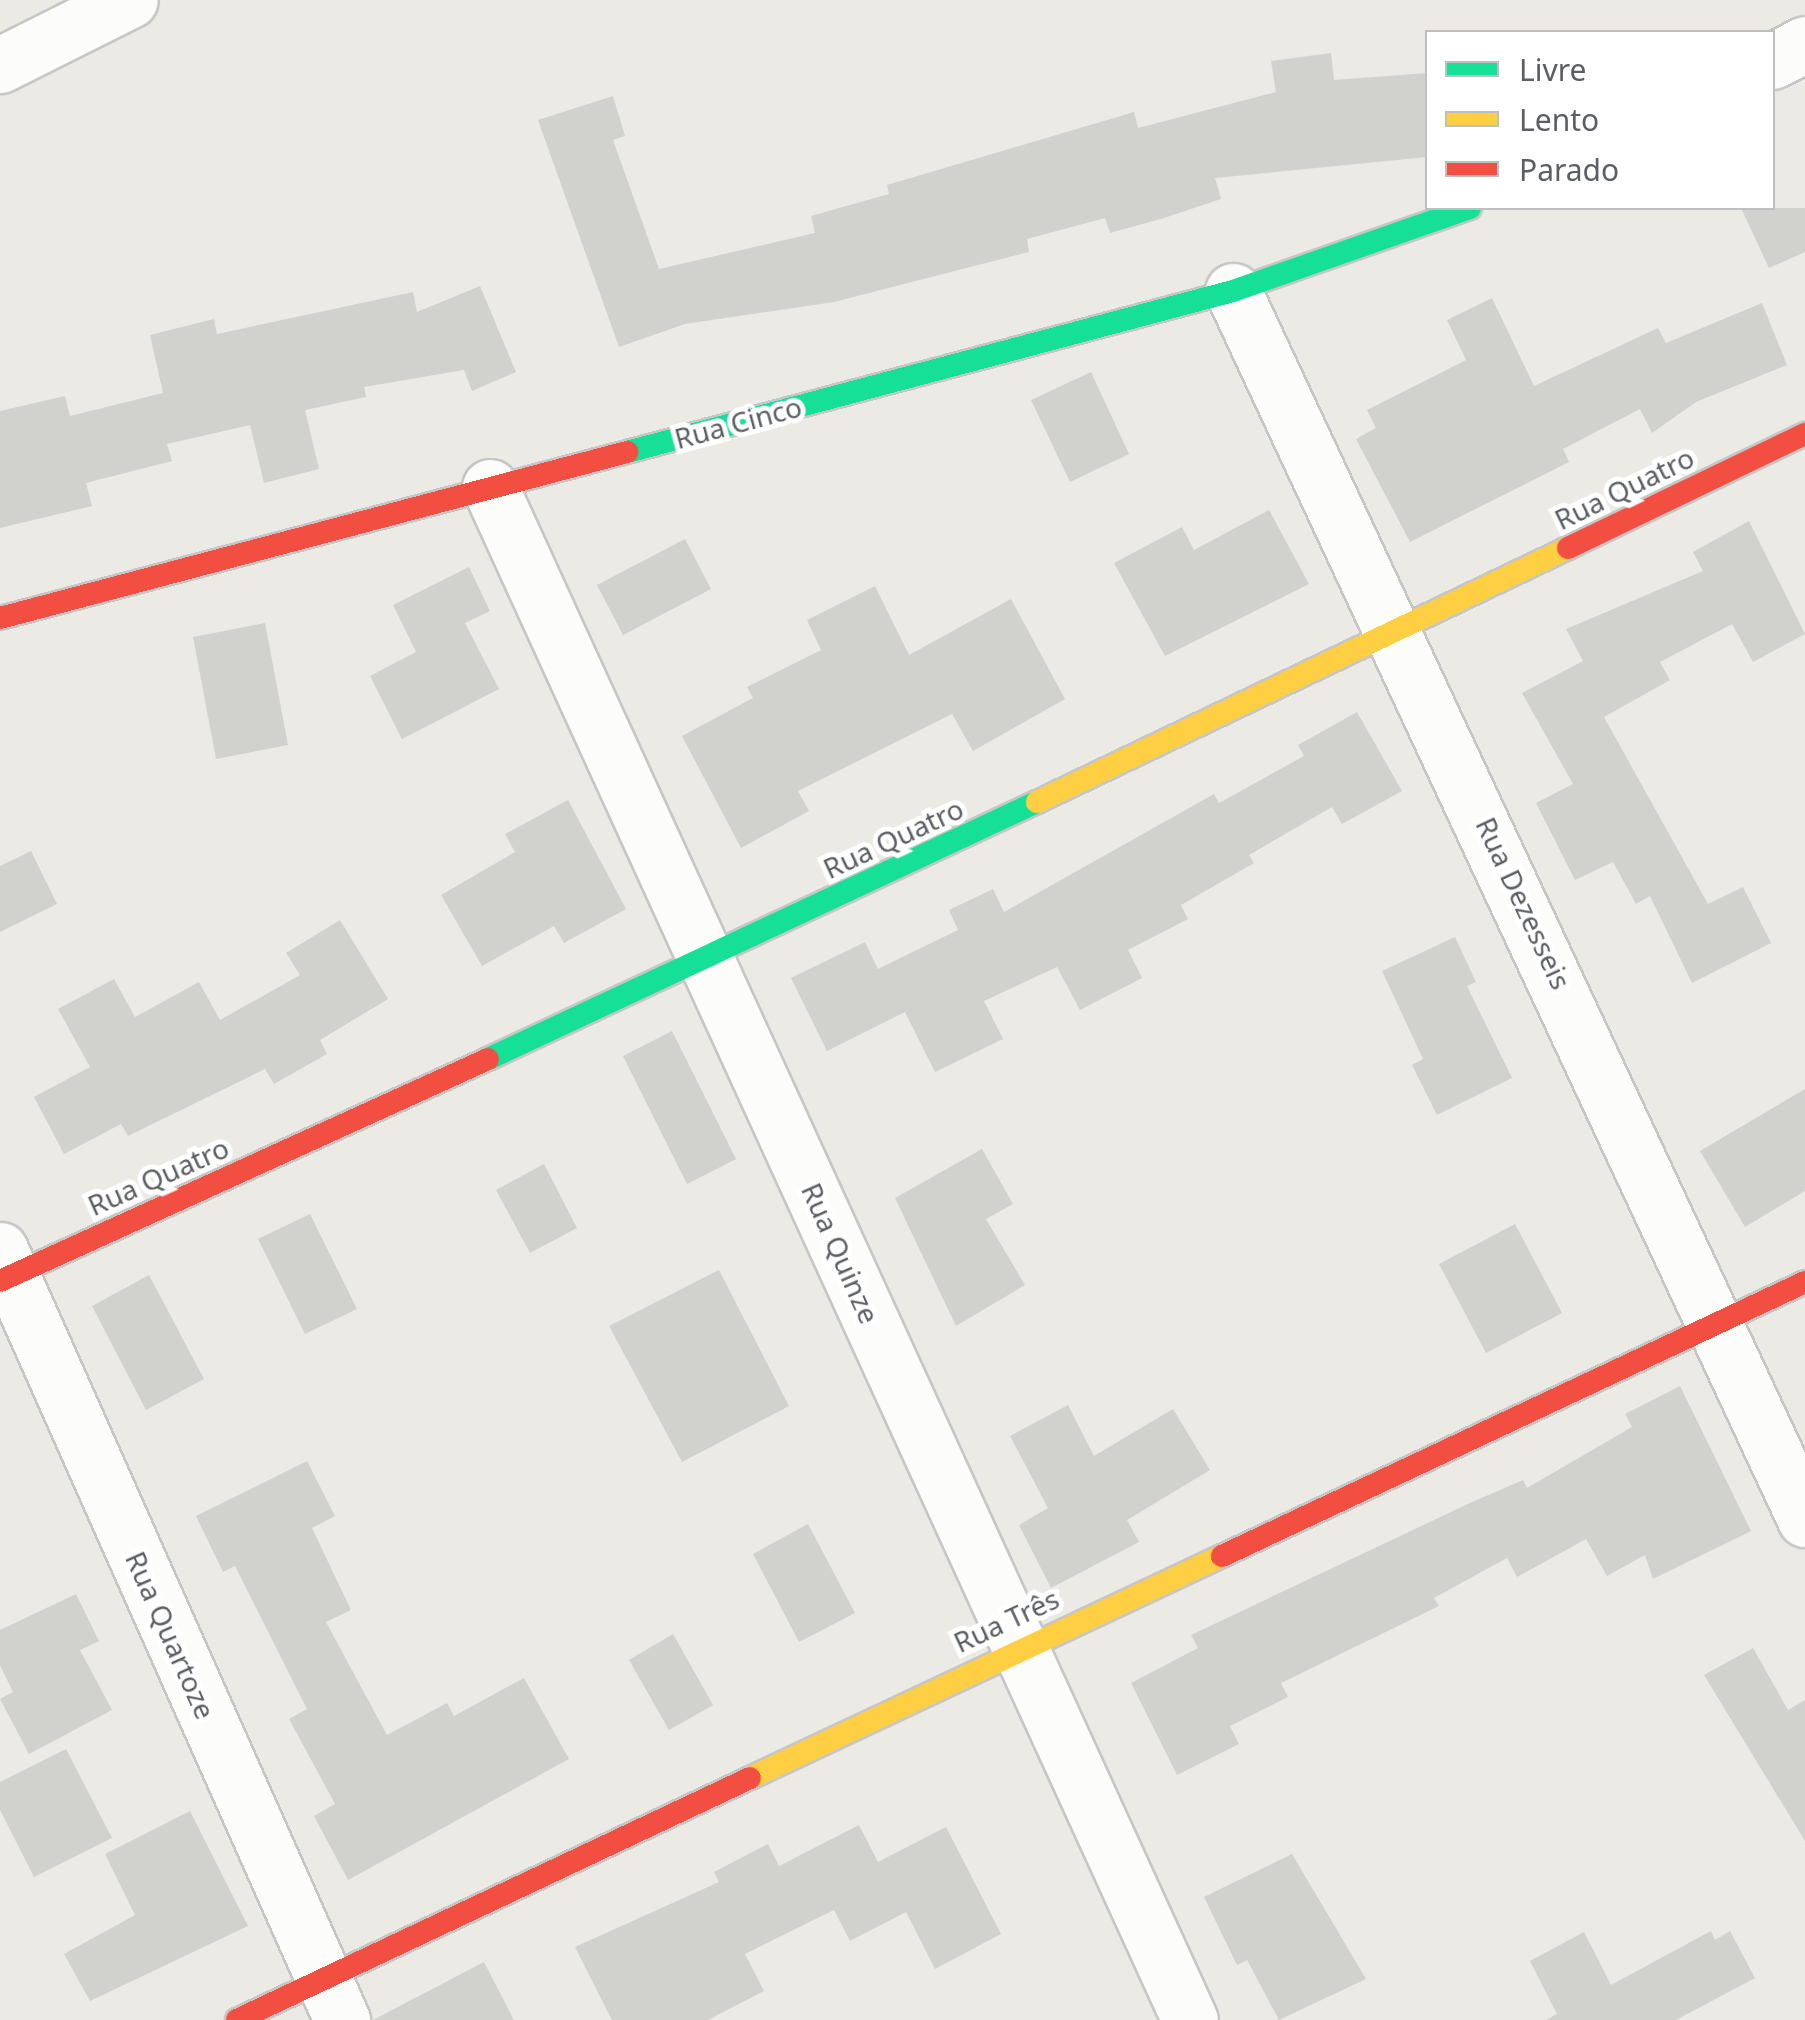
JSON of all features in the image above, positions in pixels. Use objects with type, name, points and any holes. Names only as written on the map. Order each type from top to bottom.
[{"type":"street","points":[[0,65],[130,0]]},
{"type":"street","points":[[1775,59],[1805,44]]},
{"type":"street","name":"Rua Cinco","points":[[0,618],[1233,291],[1464,210]]},
{"type":"street","name":"Rua Dezesseis","points":[[1233,291],[1398,632],[1718,1322],[1805,1519]]},
{"type":"street","name":"Rua Quatro","points":[[4,1269],[710,958],[1805,434]]},
{"type":"street","name":"Rua Quinze","points":[[490,487],[710,958],[1016,1648],[1190,2020]]},
{"type":"street","name":"Rua Quartoze","points":[[4,1269],[333,2000]]},
{"type":"street","name":"Rua Três","points":[[237,2020],[333,2000],[1016,1648],[1805,1282]]},
{"type":"building","points":[[1331,53],[1334,80],[1425,73],[1425,157],[1215,178],[1221,199],[1164,218],[1110,233],[1105,218],[1027,239],[1029,252],[834,302],[685,324],[619,347],[538,120],[613,96],[625,136],[613,140],[659,269],[815,233],[811,216],[889,194],[887,185],[1134,112],[1138,128],[1276,92],[1271,61]]},
{"type":"building","points":[[1805,208],[1805,252],[1769,268],[1742,210]]},
{"type":"building","points":[[480,286],[516,372],[472,391],[464,370],[364,387],[366,397],[305,410],[319,469],[264,483],[250,425],[167,444],[172,461],[86,483],[92,506],[0,528],[0,411],[65,396],[70,416],[163,393],[150,335],[214,319],[217,334],[413,292],[417,312]]},
{"type":"building","points":[[1492,298],[1534,386],[1658,328],[1666,343],[1762,303],[1787,365],[1696,402],[1652,433],[1640,409],[1563,449],[1569,462],[1410,542],[1356,439],[1376,428],[1367,410],[1466,360],[1447,320]]},
{"type":"building","points":[[1091,372],[1129,454],[1070,482],[1031,400]]},
{"type":"building","points":[[1269,510],[1309,584],[1165,656],[1114,563],[1182,527],[1194,550]]},
{"type":"building","points":[[1749,521],[1805,634],[1753,662],[1732,624],[1660,662],[1670,680],[1604,717],[1708,904],[1743,887],[1771,943],[1692,983],[1650,896],[1636,904],[1613,862],[1575,880],[1536,803],[1573,784],[1522,693],[1583,661],[1566,629],[1703,571],[1693,552]]},
{"type":"building","points":[[685,539],[711,589],[623,635],[597,585]]},
{"type":"building","points":[[469,567],[490,611],[465,623],[499,689],[402,739],[370,676],[416,652],[393,605]]},
{"type":"building","points":[[875,586],[909,655],[1011,599],[1065,699],[973,751],[952,714],[798,791],[809,811],[741,848],[682,736],[753,698],[747,687],[821,650],[807,620]]},
{"type":"building","points":[[265,623],[288,745],[216,759],[193,637]]},
{"type":"building","points":[[1357,712],[1402,791],[1342,824],[1332,807],[1249,855],[1254,863],[1181,905],[1188,919],[1128,950],[1142,978],[1080,1010],[1057,967],[984,1001],[1003,1039],[935,1072],[905,1012],[827,1051],[791,978],[865,942],[878,969],[958,930],[949,910],[993,889],[1004,912],[1214,794],[1219,803],[1304,756],[1298,745]]},
{"type":"building","points":[[568,800],[626,909],[564,943],[554,926],[482,966],[441,895],[515,852],[505,834]]},
{"type":"building","points":[[31,851],[57,904],[0,932],[0,866]]},
{"type":"building","points":[[340,920],[388,999],[320,1040],[327,1054],[274,1084],[265,1069],[128,1136],[121,1124],[64,1154],[34,1097],[90,1067],[58,1009],[114,979],[135,1017],[199,982],[220,1020],[300,975],[286,953]]},
{"type":"building","points":[[1455,937],[1476,982],[1467,986],[1512,1078],[1437,1115],[1412,1065],[1423,1059],[1382,971]]},
{"type":"building","points":[[672,1031],[736,1159],[687,1184],[623,1056]]},
{"type":"building","points":[[1805,1089],[1805,1191],[1745,1227],[1700,1151]]},
{"type":"building","points":[[982,1149],[1013,1204],[986,1219],[1025,1285],[956,1326],[895,1198]]},
{"type":"building","points":[[544,1164],[577,1228],[530,1253],[496,1190]]},
{"type":"building","points":[[310,1214],[357,1309],[305,1334],[258,1239]]},
{"type":"building","points":[[1515,1224],[1562,1313],[1486,1353],[1439,1264]]},
{"type":"building","points":[[719,1270],[789,1406],[682,1462],[609,1326]]},
{"type":"building","points":[[149,1275],[204,1379],[146,1410],[92,1306]]},
{"type":"building","points":[[1680,1386],[1751,1531],[1653,1579],[1645,1555],[1607,1576],[1586,1539],[1517,1577],[1507,1558],[1434,1598],[1439,1606],[1281,1683],[1288,1697],[1230,1726],[1239,1744],[1177,1775],[1131,1683],[1198,1648],[1191,1635],[1470,1503],[1523,1480],[1527,1488],[1632,1427],[1625,1414]]},
{"type":"building","points":[[1068,1405],[1094,1456],[1173,1409],[1210,1470],[1127,1520],[1139,1542],[1051,1588],[1019,1525],[1048,1508],[1010,1436]]},
{"type":"building","points":[[307,1461],[335,1516],[312,1528],[351,1610],[326,1622],[387,1735],[447,1703],[454,1716],[524,1678],[569,1759],[348,1880],[314,1816],[335,1804],[289,1719],[307,1709],[235,1566],[223,1572],[196,1516]]},
{"type":"building","points":[[808,1524],[855,1613],[799,1642],[753,1554]]},
{"type":"building","points":[[76,1594],[99,1641],[80,1650],[112,1710],[29,1754],[0,1699],[13,1692],[0,1665],[0,1630]]},
{"type":"building","points":[[673,1634],[713,1705],[669,1730],[629,1660]]},
{"type":"building","points":[[1753,1648],[1788,1710],[1805,1700],[1805,1841],[1704,1675]]},
{"type":"building","points":[[66,1749],[112,1838],[34,1877],[0,1810],[0,1782]]},
{"type":"building","points":[[190,1811],[248,1926],[90,2001],[64,1954],[135,1915],[105,1854]]},
{"type":"building","points":[[859,1825],[878,1862],[946,1827],[1001,1934],[935,1969],[906,1912],[850,1941],[834,1910],[745,1954],[764,1991],[708,2020],[612,2020],[575,1947],[719,1882],[714,1872],[768,1844],[779,1866]]},
{"type":"building","points":[[1292,1854],[1366,1979],[1279,2020],[1247,1960],[1237,1965],[1204,1897]]},
{"type":"building","points":[[1711,1931],[1715,1940],[1730,1931],[1755,1978],[1676,2020],[1546,2020],[1557,2014],[1530,1961],[1584,1932],[1611,1985]]},
{"type":"building","points":[[484,1962],[514,2020],[373,2020]]},
{"type":"traffic: fast","points":[[627,452],[1233,291],[1464,210]]},
{"type":"traffic: fast","points":[[488,1059],[1037,802]]},
{"type":"traffic: slow","points":[[1037,802],[1568,548]]},
{"type":"traffic: slow","points":[[750,1778],[1222,1556]]},
{"type":"traffic: jam","points":[[1568,548],[1805,434]]},
{"type":"traffic: jam","points":[[0,618],[627,452]]},
{"type":"traffic: jam","points":[[0,1281],[488,1059]]},
{"type":"traffic: jam","points":[[1222,1556],[1805,1282]]},
{"type":"traffic: jam","points":[[237,2020],[750,1778]]}]
